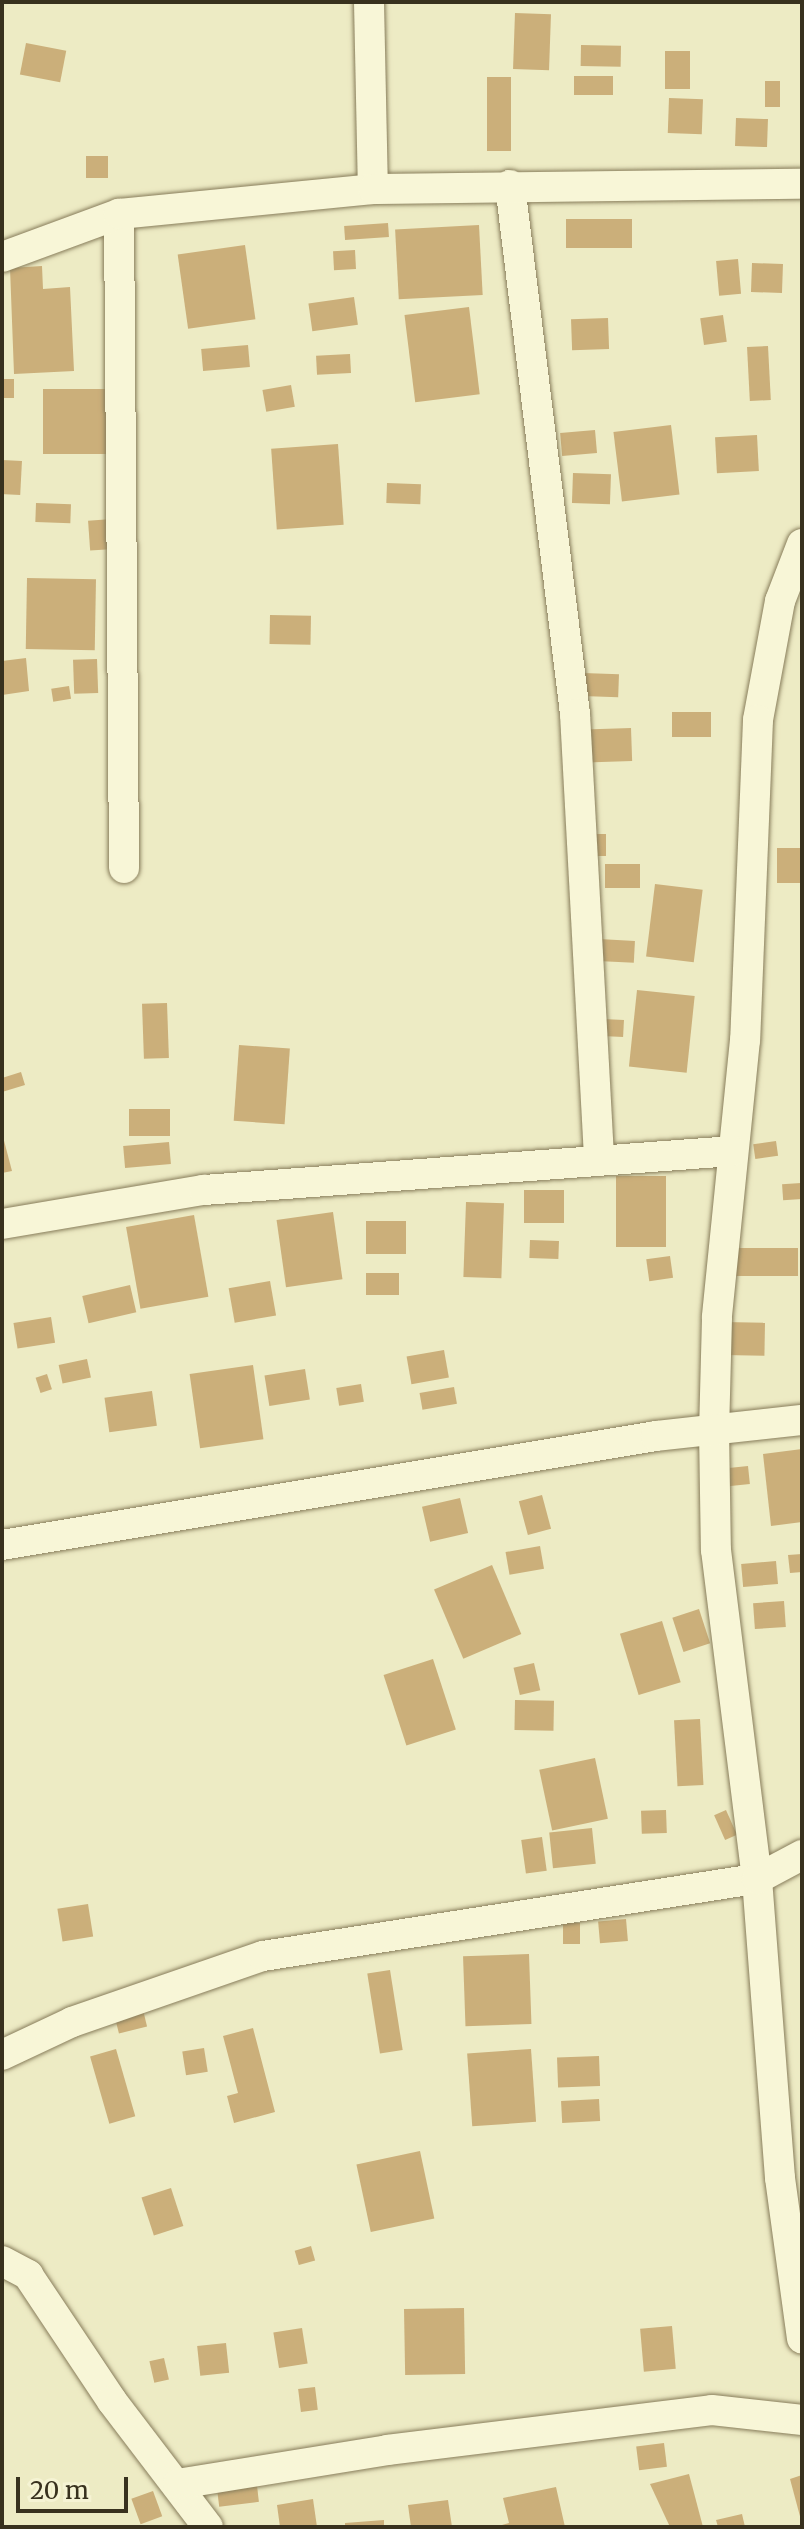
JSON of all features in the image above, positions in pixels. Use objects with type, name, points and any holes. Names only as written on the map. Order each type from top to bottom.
[{"type":"street","points":[[369,2],[373,189]]},
{"type":"street","points":[[2,257],[119,214],[373,189],[510,185],[802,184]]},
{"type":"street","points":[[510,185],[575,714],[599,1160]]},
{"type":"street","points":[[119,214],[124,868]]},
{"type":"street","points":[[802,544],[780,601],[758,720],[746,1025],[733,1151],[714,1429],[716,1550],[757,1879],[780,2178],[802,2339]]},
{"type":"street","points":[[2,1224],[204,1190],[733,1151]]},
{"type":"street","points":[[2,1545],[714,1429],[802,1420]]},
{"type":"street","points":[[2,2055],[72,2022],[263,1956],[757,1879],[802,1855]]},
{"type":"street","points":[[2,2261],[28,2275],[112,2401],[208,2527]]},
{"type":"street","points":[[178,2484],[387,2450],[712,2410],[802,2420]]},
{"type":"building","points":[[515,13],[551,14],[549,70],[513,69]]},
{"type":"building","points":[[26,43],[66,51],[60,82],[20,74]]},
{"type":"building","points":[[581,45],[621,46],[621,67],[581,66]]},
{"type":"building","points":[[665,51],[690,51],[690,89],[665,89]]},
{"type":"building","points":[[574,76],[613,76],[613,95],[574,95]]},
{"type":"building","points":[[487,77],[511,77],[511,151],[487,151]]},
{"type":"building","points":[[765,81],[780,81],[780,107],[765,107]]},
{"type":"building","points":[[669,98],[703,99],[702,134],[668,133]]},
{"type":"building","points":[[736,118],[768,119],[767,147],[735,146]]},
{"type":"building","points":[[86,156],[108,156],[108,178],[86,178]]},
{"type":"building","points":[[566,219],[632,219],[632,248],[566,248]]},
{"type":"building","points":[[388,223],[389,237],[345,240],[344,226]]},
{"type":"building","points":[[479,225],[483,295],[399,299],[395,229]]},
{"type":"building","points":[[245,245],[255,319],[188,329],[178,254]]},
{"type":"building","points":[[355,250],[356,269],[334,270],[333,251]]},
{"type":"building","points":[[738,259],[741,294],[719,296],[716,261]]},
{"type":"building","points":[[752,263],[783,264],[782,293],[751,292]]},
{"type":"building","points":[[42,266],[43,289],[70,287],[74,371],[14,374],[10,268]]},
{"type":"building","points":[[354,297],[358,325],[312,331],[308,303]]},
{"type":"building","points":[[469,307],[480,394],[415,402],[404,315]]},
{"type":"building","points":[[723,315],[727,342],[704,345],[700,318]]},
{"type":"building","points":[[608,318],[609,349],[572,350],[571,319]]},
{"type":"building","points":[[248,345],[250,367],[203,371],[201,349]]},
{"type":"building","points":[[768,346],[771,400],[750,401],[747,347]]},
{"type":"building","points":[[350,354],[351,373],[317,375],[316,356]]},
{"type":"building","points":[[2,379],[14,379],[14,398],[2,398]]},
{"type":"building","points":[[291,385],[295,407],[266,412],[262,390]]},
{"type":"building","points":[[43,389],[111,389],[111,454],[43,454]]},
{"type":"building","points":[[671,425],[680,494],[622,502],[613,432]]},
{"type":"building","points":[[595,430],[597,453],[562,456],[560,433]]},
{"type":"building","points":[[757,435],[759,471],[717,473],[715,437]]},
{"type":"building","points":[[338,444],[344,525],[277,529],[271,449]]},
{"type":"building","points":[[2,460],[22,461],[20,495],[2,494]]},
{"type":"building","points":[[573,473],[611,474],[610,504],[572,503]]},
{"type":"building","points":[[387,483],[421,484],[420,504],[386,503]]},
{"type":"building","points":[[36,503],[71,504],[70,523],[35,522]]},
{"type":"building","points":[[112,519],[114,549],[90,551],[88,521]]},
{"type":"building","points":[[27,578],[96,579],[95,650],[26,649]]},
{"type":"building","points":[[270,615],[311,616],[310,645],[269,644]]},
{"type":"building","points":[[26,658],[29,691],[2,695],[2,661]]},
{"type":"building","points":[[97,659],[98,693],[74,694],[73,660]]},
{"type":"building","points":[[583,673],[619,674],[618,697],[582,696]]},
{"type":"building","points":[[69,686],[71,699],[53,702],[51,689]]},
{"type":"building","points":[[672,712],[711,712],[711,737],[672,737]]},
{"type":"building","points":[[631,728],[632,761],[586,763],[585,730]]},
{"type":"building","points":[[592,834],[606,834],[606,856],[592,856]]},
{"type":"building","points":[[777,848],[802,848],[802,883],[777,883]]},
{"type":"building","points":[[605,864],[640,864],[640,888],[605,888]]},
{"type":"building","points":[[655,884],[703,890],[694,962],[646,956]]},
{"type":"building","points":[[599,939],[635,941],[634,963],[598,961]]},
{"type":"building","points":[[637,990],[695,996],[687,1073],[629,1067]]},
{"type":"building","points":[[167,1003],[169,1058],[144,1059],[142,1004]]},
{"type":"building","points":[[603,1019],[624,1020],[623,1037],[602,1036]]},
{"type":"building","points":[[239,1045],[290,1049],[285,1124],[234,1121]]},
{"type":"building","points":[[21,1072],[25,1085],[2,1092],[2,1078]]},
{"type":"building","points":[[129,1109],[170,1109],[170,1136],[129,1136]]},
{"type":"building","points":[[2,1133],[12,1171],[2,1173]]},
{"type":"building","points":[[776,1141],[778,1156],[755,1159],[753,1144]]},
{"type":"building","points":[[169,1142],[171,1164],[125,1168],[123,1146]]},
{"type":"building","points":[[616,1176],[666,1176],[666,1247],[616,1247]]},
{"type":"building","points":[[801,1183],[802,1199],[783,1200],[782,1184]]},
{"type":"building","points":[[524,1190],[564,1190],[564,1223],[524,1223]]},
{"type":"building","points":[[466,1202],[504,1203],[501,1278],[463,1277]]},
{"type":"building","points":[[333,1212],[342,1279],[286,1287],[277,1220]]},
{"type":"building","points":[[194,1215],[208,1297],[140,1309],[126,1227]]},
{"type":"building","points":[[366,1221],[406,1221],[406,1254],[366,1254]]},
{"type":"building","points":[[530,1240],[559,1241],[558,1259],[529,1258]]},
{"type":"building","points":[[732,1248],[798,1248],[798,1276],[732,1276]]},
{"type":"building","points":[[670,1256],[673,1278],[649,1281],[646,1259]]},
{"type":"building","points":[[366,1273],[399,1273],[399,1295],[366,1295]]},
{"type":"building","points":[[270,1281],[276,1315],[235,1323],[229,1288]]},
{"type":"building","points":[[130,1285],[136,1312],[89,1323],[82,1296]]},
{"type":"building","points":[[51,1317],[55,1343],[18,1349],[13,1323]]},
{"type":"building","points":[[724,1322],[765,1323],[764,1356],[723,1355]]},
{"type":"building","points":[[444,1350],[449,1378],[411,1384],[407,1357]]},
{"type":"building","points":[[87,1359],[91,1378],[63,1384],[59,1365]]},
{"type":"building","points":[[253,1365],[263,1439],[200,1448],[190,1374]]},
{"type":"building","points":[[305,1369],[310,1400],[269,1406],[265,1375]]},
{"type":"building","points":[[47,1374],[52,1389],[41,1393],[36,1378]]},
{"type":"building","points":[[361,1384],[364,1402],[339,1406],[336,1388]]},
{"type":"building","points":[[454,1387],[457,1404],[422,1410],[420,1393]]},
{"type":"building","points":[[152,1391],[157,1426],[109,1432],[104,1398]]},
{"type":"building","points":[[802,1449],[802,1522],[771,1526],[763,1454]]},
{"type":"building","points":[[748,1466],[750,1484],[721,1487],[719,1469]]},
{"type":"building","points":[[542,1495],[551,1529],[528,1535],[519,1501]]},
{"type":"building","points":[[460,1498],[468,1533],[430,1542],[422,1507]]},
{"type":"building","points":[[540,1546],[544,1569],[510,1575],[506,1552]]},
{"type":"building","points":[[802,1554],[802,1572],[790,1573],[788,1555]]},
{"type":"building","points":[[776,1561],[778,1584],[743,1587],[741,1564]]},
{"type":"building","points":[[492,1565],[521,1634],[463,1659],[434,1590]]},
{"type":"building","points":[[784,1601],[786,1627],[755,1629],[753,1603]]},
{"type":"building","points":[[699,1609],[710,1643],[683,1652],[672,1618]]},
{"type":"building","points":[[662,1621],[681,1682],[639,1695],[620,1634]]},
{"type":"building","points":[[433,1659],[456,1729],[406,1745],[384,1675]]},
{"type":"building","points":[[534,1663],[540,1690],[520,1695],[514,1668]]},
{"type":"building","points":[[515,1700],[554,1701],[553,1731],[514,1730]]},
{"type":"building","points":[[700,1719],[703,1785],[677,1786],[674,1720]]},
{"type":"building","points":[[595,1758],[608,1819],[552,1830],[539,1770]]},
{"type":"building","points":[[666,1810],[667,1833],[642,1834],[641,1811]]},
{"type":"building","points":[[726,1810],[737,1835],[725,1840],[714,1815]]},
{"type":"building","points":[[592,1828],[596,1864],[553,1868],[549,1832]]},
{"type":"building","points":[[542,1837],[547,1871],[526,1874],[521,1840]]},
{"type":"building","points":[[88,1904],[93,1937],[63,1941],[57,1909]]},
{"type":"building","points":[[626,1919],[628,1941],[600,1943],[598,1921]]},
{"type":"building","points":[[563,1923],[580,1923],[580,1944],[563,1944]]},
{"type":"building","points":[[529,1954],[531,2024],[465,2026],[463,1956]]},
{"type":"building","points":[[390,1970],[403,2050],[380,2054],[367,1974]]},
{"type":"building","points":[[142,2006],[147,2026],[119,2033],[114,2013]]},
{"type":"building","points":[[253,2028],[275,2112],[234,2123],[227,2096],[238,2093],[223,2036]]},
{"type":"building","points":[[204,2048],[208,2072],[186,2075],[182,2051]]},
{"type":"building","points":[[116,2049],[135,2116],[109,2124],[90,2056]]},
{"type":"building","points":[[531,2049],[536,2122],[472,2126],[467,2053]]},
{"type":"building","points":[[599,2056],[600,2086],[558,2087],[557,2057]]},
{"type":"building","points":[[599,2099],[600,2121],[562,2123],[561,2101]]},
{"type":"building","points":[[420,2151],[434,2218],[371,2232],[356,2165]]},
{"type":"building","points":[[171,2188],[183,2226],[154,2236],[142,2198]]},
{"type":"building","points":[[311,2246],[315,2260],[299,2265],[295,2251]]},
{"type":"building","points":[[464,2308],[465,2374],[405,2375],[404,2309]]},
{"type":"building","points":[[672,2326],[676,2369],[644,2372],[640,2329]]},
{"type":"building","points":[[302,2328],[308,2364],[279,2368],[273,2333]]},
{"type":"building","points":[[226,2343],[229,2373],[200,2376],[197,2346]]},
{"type":"building","points":[[164,2358],[169,2379],[154,2383],[149,2361]]},
{"type":"building","points":[[315,2387],[318,2410],[301,2412],[298,2389]]},
{"type":"building","points":[[664,2443],[667,2467],[639,2470],[636,2446]]},
{"type":"building","points":[[689,2474],[703,2527],[670,2527],[650,2484]]},
{"type":"building","points":[[802,2475],[802,2520],[801,2520],[790,2479]]},
{"type":"building","points":[[256,2478],[259,2502],[219,2507],[216,2483]]},
{"type":"building","points":[[556,2487],[565,2527],[495,2527],[509,2523],[503,2498]]},
{"type":"building","points":[[153,2491],[162,2516],[141,2524],[131,2499]]},
{"type":"building","points":[[313,2499],[317,2527],[280,2527],[277,2505]]},
{"type":"building","points":[[448,2500],[452,2527],[411,2527],[408,2505]]},
{"type":"building","points":[[742,2514],[745,2527],[718,2527],[716,2520]]},
{"type":"building","points":[[384,2520],[384,2527],[345,2527],[345,2523]]}]
